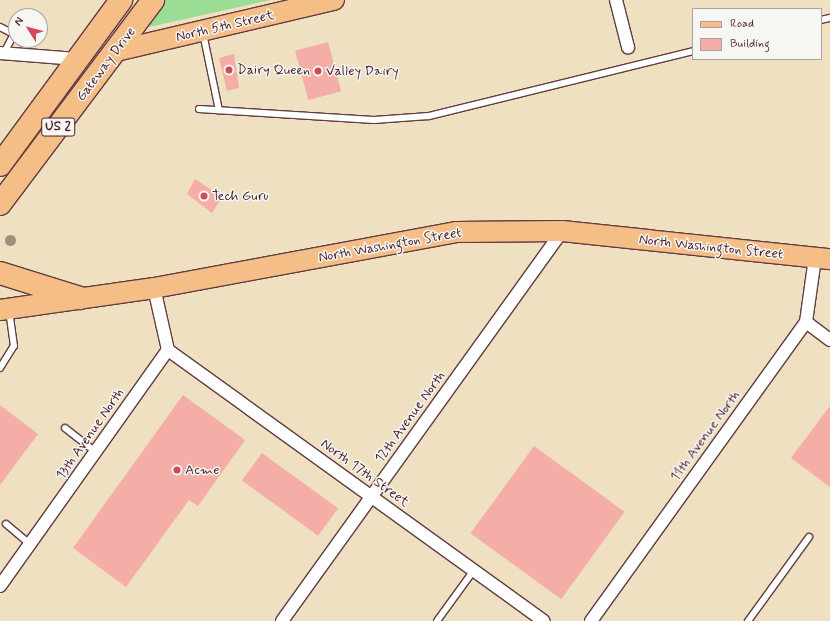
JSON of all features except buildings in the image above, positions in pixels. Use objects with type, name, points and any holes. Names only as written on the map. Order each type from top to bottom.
[{"type":"highway","name":"Gateway Drive","points":[[0,165],[121,0]]},
{"type":"highway","name":"Gateway Drive","points":[[0,204],[153,0]]},
{"type":"highway","points":[[77,59],[116,51]]},
{"type":"highway","points":[[0,273],[80,298]]},
{"type":"main road","name":"North 5th Street","points":[[116,51],[334,0]]},
{"type":"main road","name":"North Washington Street","points":[[4,310],[154,288],[456,232],[562,231],[822,258]]},
{"type":"street","points":[[616,0],[628,47]]},
{"type":"street","points":[[2,53],[77,59]]},
{"type":"street","name":"12th Avenue North","points":[[282,621],[562,231]]},
{"type":"street","name":"11th Avenue North","points":[[591,621],[806,322],[822,258]]},
{"type":"street","points":[[154,288],[168,350]]},
{"type":"street","points":[[806,322],[830,340]]},
{"type":"street","name":"North 17th Street","points":[[168,350],[544,621]]},
{"type":"street","name":"13th Avenue North","points":[[0,586],[168,350]]},
{"type":"lane","points":[[0,27],[14,34],[2,53]]},
{"type":"lane","points":[[203,31],[219,110]]},
{"type":"lane","points":[[199,109],[374,120],[429,116],[692,51]]},
{"type":"lane","points":[[0,368],[14,346],[4,310]]},
{"type":"lane","points":[[65,428],[96,452]]},
{"type":"lane","points":[[6,524],[30,544]]},
{"type":"lane","points":[[748,621],[809,537]]},
{"type":"lane","points":[[437,621],[474,570]]},
{"type":"green space","points":[[160,0],[271,0],[149,27]]},
{"type":"place","name":"Dairy Queen","points":[[229,70]]},
{"type":"place","name":"Valley Dairy","points":[[318,71]]},
{"type":"place","name":"Tech Guru","points":[[204,196]]},
{"type":"place","name":"Acme","points":[[177,470]]}]
